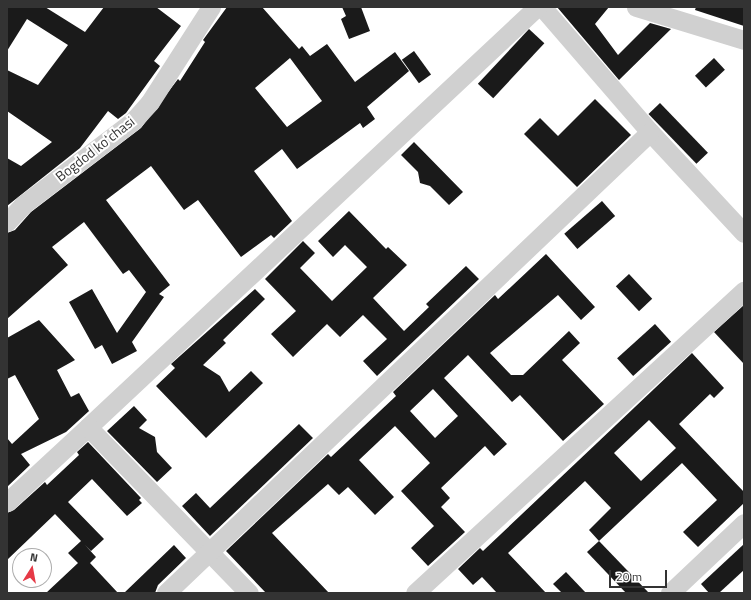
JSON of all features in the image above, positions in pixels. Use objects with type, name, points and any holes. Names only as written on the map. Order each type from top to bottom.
[{"type":"street","name":"Bogdod koʻchasi","points":[[7,222],[24,204],[133,122],[150,102],[211,7]]},
{"type":"street","points":[[7,502],[537,7]]},
{"type":"street","points":[[542,7],[650,132],[744,233]]},
{"type":"street","points":[[636,7],[744,40]]},
{"type":"street","points":[[166,593],[650,132]]},
{"type":"street","points":[[415,593],[744,290]]},
{"type":"street","points":[[88,427],[249,593]]},
{"type":"street","points":[[670,593],[744,523]]},
{"type":"building","points":[[7,7],[45,7],[85,32],[104,7],[156,7],[181,26],[154,61],[160,66],[126,113],[118,119],[108,111],[80,148],[7,206],[7,158],[21,166],[52,142],[7,111],[7,70],[38,85],[68,45],[27,19],[7,51]]},
{"type":"building","points":[[227,7],[262,7],[299,49],[302,46],[310,56],[327,44],[355,82],[395,52],[409,71],[367,107],[375,119],[363,128],[360,123],[297,169],[282,149],[254,171],[292,221],[274,238],[271,235],[241,257],[198,200],[184,210],[151,166],[106,200],[170,285],[159,294],[164,297],[132,342],[137,351],[112,364],[102,345],[95,349],[69,302],[92,289],[117,333],[146,292],[129,270],[123,274],[84,222],[52,247],[68,265],[7,319],[7,233],[15,230],[31,212],[141,128],[178,79],[180,81],[205,42],[203,40]],"holes":[[[290,58],[322,101],[287,127],[255,88]]]},
{"type":"building","points":[[342,7],[361,7],[370,31],[349,39],[341,19],[346,16]]},
{"type":"building","points":[[557,7],[609,7],[595,24],[618,55],[650,23],[671,29],[619,80]]},
{"type":"building","points":[[696,7],[744,7],[744,26],[695,10]]},
{"type":"building","points":[[529,29],[544,43],[493,98],[478,84]]},
{"type":"building","points":[[414,51],[431,74],[419,83],[402,60]]},
{"type":"building","points":[[714,58],[725,70],[706,87],[695,76]]},
{"type":"building","points":[[595,99],[631,135],[577,187],[524,134],[540,118],[558,136]]},
{"type":"building","points":[[660,103],[708,153],[696,164],[648,114]]},
{"type":"building","points":[[414,142],[463,192],[449,205],[430,186],[420,183],[418,172],[401,155]]},
{"type":"building","points":[[602,201],[615,216],[577,249],[564,234]]},
{"type":"building","points":[[349,211],[386,249],[388,247],[407,265],[373,298],[404,331],[429,307],[426,304],[466,266],[479,279],[377,376],[363,361],[387,339],[363,315],[340,337],[327,324],[293,357],[271,334],[296,311],[265,279],[303,241],[315,253],[300,268],[332,301],[367,267],[345,245],[333,257],[318,241]]},
{"type":"building","points":[[546,254],[595,307],[581,320],[558,295],[490,353],[511,375],[523,375],[569,331],[580,343],[562,360],[604,404],[563,441],[520,395],[512,402],[468,355],[444,378],[507,444],[494,456],[485,446],[441,488],[450,498],[441,507],[465,532],[428,566],[411,548],[434,526],[401,491],[430,463],[395,426],[359,460],[394,497],[375,515],[348,487],[339,495],[328,484],[272,533],[329,593],[266,593],[226,551],[328,454],[331,457],[396,396],[393,392],[495,295],[498,299]],"holes":[[[433,389],[458,416],[435,438],[410,411]]]},
{"type":"building","points":[[629,274],[652,299],[639,311],[616,286]]},
{"type":"building","points":[[255,289],[265,299],[223,340],[226,343],[203,365],[220,376],[229,392],[251,371],[263,383],[206,438],[156,386],[175,368],[171,364]]},
{"type":"building","points":[[744,305],[744,364],[714,332]]},
{"type":"building","points":[[39,320],[75,360],[57,370],[71,397],[79,393],[89,411],[66,432],[21,454],[30,465],[7,487],[7,438],[12,444],[39,419],[15,375],[7,379],[7,338]]},
{"type":"building","points":[[655,324],[671,342],[633,376],[617,358]]},
{"type":"building","points":[[692,353],[724,388],[714,398],[710,394],[679,424],[744,492],[744,503],[698,547],[683,532],[717,500],[682,463],[599,541],[589,530],[611,508],[585,481],[508,553],[546,593],[497,593],[482,577],[473,585],[458,569],[480,548],[483,551]],"holes":[[[649,420],[676,448],[641,481],[614,453]]]},
{"type":"building","points":[[134,406],[147,420],[139,428],[155,437],[157,452],[172,468],[157,482],[107,431]]},
{"type":"building","points":[[299,424],[313,438],[210,536],[182,506],[196,493],[210,508]]},
{"type":"building","points":[[88,442],[141,498],[139,500],[142,503],[127,516],[92,479],[68,502],[104,539],[91,551],[85,545],[96,557],[90,563],[118,593],[46,593],[78,563],[68,553],[81,541],[55,514],[20,548],[12,548],[12,555],[7,560],[7,513],[14,510],[45,482],[47,485],[79,455],[77,452]]},
{"type":"building","points":[[599,541],[649,593],[626,593],[587,552]]},
{"type":"building","points":[[744,544],[744,570],[719,593],[709,593],[701,584]]},
{"type":"building","points":[[174,545],[186,558],[158,585],[155,593],[124,593]]},
{"type":"building","points":[[566,572],[586,593],[562,593],[553,584]]}]
